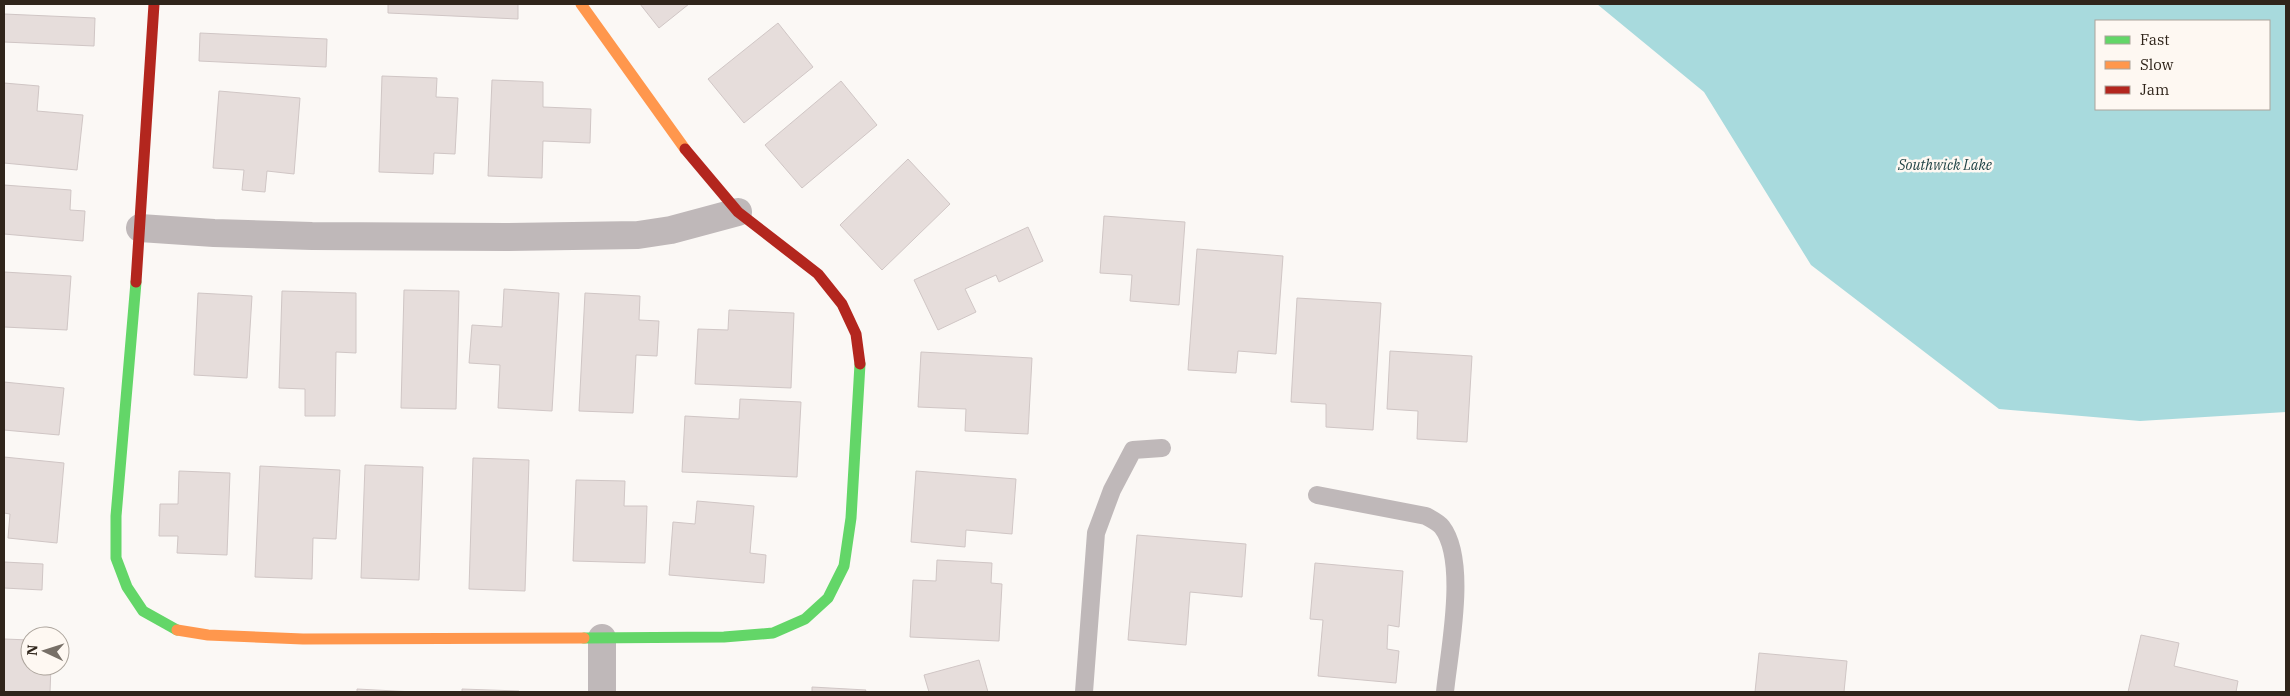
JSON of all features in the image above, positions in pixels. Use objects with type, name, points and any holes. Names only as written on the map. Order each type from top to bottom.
[{"type":"street","points":[[154,4],[140,228],[116,516],[116,558],[127,587],[143,611],[173,628],[208,635],[303,638],[602,638],[724,637],[774,633],[805,619],[828,598],[844,566],[851,518],[860,367],[856,334],[842,304],[818,274],[738,212],[687,151],[581,4]]},
{"type":"street","points":[[140,228],[214,234],[312,236],[506,237],[638,235],[671,230],[738,212]]},
{"type":"street","points":[[602,638],[602,692]]},
{"type":"lane","points":[[1084,692],[1096,533],[1112,490],[1133,450],[1162,448]]},
{"type":"lane","points":[[1317,496],[1426,516],[1441,526],[1448,540],[1455,568],[1456,586],[1445,692]]},
{"type":"water","name":"Southwick Lake","points":[[1597,4],[2286,4],[2286,412],[2140,421],[1999,409],[1811,265],[1704,92]]},
{"type":"building","points":[[388,4],[518,4],[518,19],[388,13]]},
{"type":"building","points":[[640,4],[689,4],[659,28]]},
{"type":"building","points":[[4,14],[95,18],[94,46],[4,42]]},
{"type":"building","points":[[778,23],[813,67],[744,123],[708,79]]},
{"type":"building","points":[[200,33],[327,39],[326,67],[199,61]]},
{"type":"building","points":[[382,76],[437,78],[436,97],[458,98],[455,154],[434,153],[433,174],[379,172]]},
{"type":"building","points":[[492,80],[543,82],[543,107],[591,109],[590,143],[543,141],[542,178],[488,176]]},
{"type":"building","points":[[841,81],[877,125],[802,188],[765,145]]},
{"type":"building","points":[[4,83],[39,86],[37,111],[83,115],[77,170],[4,163]]},
{"type":"building","points":[[219,91],[300,98],[294,174],[267,171],[265,192],[242,190],[244,170],[213,168]]},
{"type":"building","points":[[908,159],[950,204],[882,270],[840,225]]},
{"type":"building","points":[[4,185],[71,190],[70,210],[85,211],[83,241],[4,234]]},
{"type":"building","points":[[1104,216],[1185,222],[1179,305],[1130,301],[1132,275],[1100,273]]},
{"type":"building","points":[[1028,227],[1043,261],[999,282],[996,275],[965,289],[976,312],[938,330],[914,280]]},
{"type":"building","points":[[1197,249],[1283,256],[1276,354],[1238,351],[1236,373],[1188,370]]},
{"type":"building","points":[[4,272],[71,276],[67,330],[4,327]]},
{"type":"building","points":[[504,289],[559,293],[552,411],[498,408],[500,365],[469,363],[472,325],[502,327]]},
{"type":"building","points":[[404,290],[459,291],[456,409],[401,408]]},
{"type":"building","points":[[282,291],[356,293],[356,353],[336,352],[335,416],[305,416],[305,389],[279,388]]},
{"type":"building","points":[[198,293],[252,296],[247,378],[194,375]]},
{"type":"building","points":[[585,293],[640,296],[639,320],[659,321],[657,356],[636,355],[633,413],[579,411]]},
{"type":"building","points":[[1297,298],[1381,303],[1373,430],[1326,427],[1326,404],[1291,402]]},
{"type":"building","points":[[729,310],[794,313],[791,388],[695,384],[698,329],[728,330]]},
{"type":"building","points":[[1390,351],[1472,356],[1467,442],[1417,439],[1418,411],[1387,409]]},
{"type":"building","points":[[921,352],[1032,358],[1028,434],[965,431],[966,409],[918,407]]},
{"type":"building","points":[[4,382],[64,388],[59,435],[4,430]]},
{"type":"building","points":[[740,399],[801,402],[797,477],[682,472],[685,416],[739,419]]},
{"type":"building","points":[[4,457],[64,463],[57,543],[8,538],[10,514],[4,513]]},
{"type":"building","points":[[473,458],[529,460],[525,591],[469,589]]},
{"type":"building","points":[[365,465],[423,467],[419,580],[361,578]]},
{"type":"building","points":[[260,466],[340,470],[336,539],[313,538],[312,579],[255,577]]},
{"type":"building","points":[[179,471],[230,473],[227,555],[177,553],[178,536],[159,536],[160,504],[178,504]]},
{"type":"building","points":[[916,471],[1016,479],[1012,534],[966,530],[965,547],[911,542]]},
{"type":"building","points":[[576,480],[625,481],[624,506],[647,506],[645,563],[573,561]]},
{"type":"building","points":[[697,501],[754,506],[750,553],[766,555],[764,583],[669,575],[673,522],[695,524]]},
{"type":"building","points":[[1137,535],[1246,544],[1242,597],[1190,592],[1186,645],[1128,640]]},
{"type":"building","points":[[937,560],[992,563],[991,583],[1002,584],[999,641],[910,637],[913,580],[936,581]]},
{"type":"building","points":[[4,562],[43,564],[42,590],[4,588]]},
{"type":"building","points":[[1315,563],[1403,571],[1399,627],[1388,625],[1387,649],[1399,651],[1396,683],[1318,676],[1323,620],[1310,619]]},
{"type":"building","points":[[2141,635],[2179,643],[2174,666],[2238,681],[2236,692],[2128,692]]},
{"type":"building","points":[[4,639],[20,640],[20,676],[51,676],[50,692],[4,692]]},
{"type":"building","points":[[1759,653],[1847,661],[1844,692],[1755,692]]},
{"type":"building","points":[[979,660],[988,692],[929,692],[924,675]]},
{"type":"building","points":[[812,687],[866,690],[865,692],[812,692]]},
{"type":"building","points":[[357,689],[414,692],[357,692]]},
{"type":"building","points":[[462,689],[519,691],[519,692],[462,692]]},
{"type":"traffic: fast","points":[[136,282],[116,516],[116,558],[127,587],[143,611],[177,630]]},
{"type":"traffic: fast","points":[[584,638],[724,637],[773,633],[805,619],[828,598],[844,566],[851,518],[860,364]]},
{"type":"traffic: slow","points":[[581,4],[685,149]]},
{"type":"traffic: slow","points":[[177,630],[208,635],[303,639],[584,638]]},
{"type":"traffic: jam","points":[[136,282],[154,4]]},
{"type":"traffic: jam","points":[[685,149],[738,212],[818,274],[842,304],[856,334],[860,364]]}]
